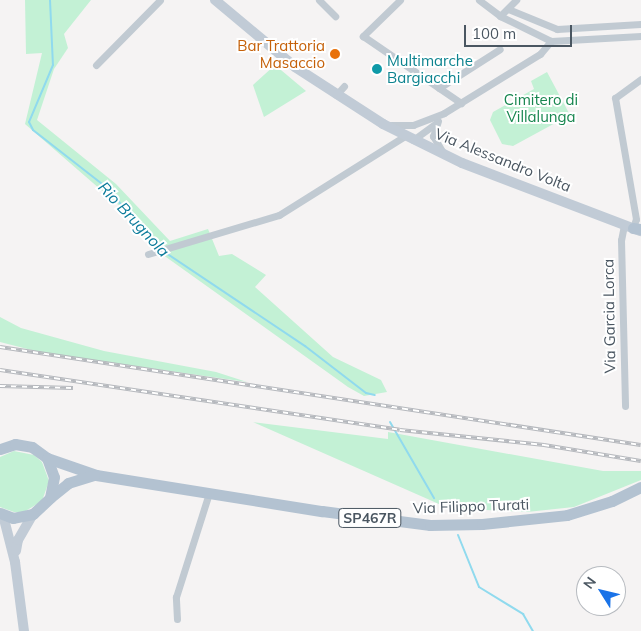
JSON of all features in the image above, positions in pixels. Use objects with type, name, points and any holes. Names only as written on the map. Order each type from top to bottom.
[{"type":"main road","name":"Via Alessandro Volta","points":[[215,0],[295,67],[383,124],[462,163],[635,229]]},
{"type":"main road","name":"SP467R","points":[[0,448],[24,444],[47,458]]},
{"type":"main road","name":"Via Filippo Turati","points":[[47,458],[96,475],[382,520],[445,525],[567,515],[612,501],[641,487]]},
{"type":"main road","points":[[47,458],[54,478],[50,498]]},
{"type":"main road","name":"Via Filippo Turati","points":[[50,498],[68,483],[96,475]]},
{"type":"main road","name":"SP467R","points":[[15,562],[18,540],[33,514],[50,498]]},
{"type":"main road","name":"SP467R","points":[[24,631],[15,562],[1,514],[18,518],[33,514]]},
{"type":"street","points":[[96,65],[160,0]]},
{"type":"street","points":[[319,0],[335,16]]},
{"type":"street","points":[[400,0],[364,36],[460,103]]},
{"type":"street","points":[[479,0],[500,16],[551,41],[641,36]]},
{"type":"street","points":[[500,16],[516,0]]},
{"type":"street","points":[[508,9],[557,29],[641,24]]},
{"type":"street","points":[[383,124],[407,126],[427,121],[444,113],[540,54],[551,41]]},
{"type":"street","points":[[439,88],[500,49]]},
{"type":"street","name":"Via Garcia Lorca","points":[[625,406],[621,240],[635,229],[636,219],[615,98],[641,79]]},
{"type":"street","points":[[336,95],[344,86]]},
{"type":"street","points":[[444,113],[438,121],[433,136],[435,144],[462,163]]},
{"type":"street","points":[[409,138],[427,121]]},
{"type":"street","points":[[148,254],[279,215],[438,121]]},
{"type":"street","points":[[177,619],[176,597],[208,493]]},
{"type":"green space","points":[[25,0],[91,0],[64,34],[68,48],[54,69],[37,120],[116,184],[170,241],[208,229],[219,256],[232,254],[266,275],[255,287],[333,357],[381,380],[387,392],[364,396],[348,387],[152,247],[123,209],[25,124],[42,53],[26,54]]},
{"type":"green space","points":[[275,65],[306,91],[264,117],[253,85]]},
{"type":"green space","name":"Cimitero di Villalunga","points":[[547,72],[570,115],[513,146],[502,144],[490,120],[493,112],[534,89],[531,81]]},
{"type":"green space","points":[[0,317],[21,328],[104,351],[216,372],[247,382],[43,353],[0,342]]},
{"type":"green space","points":[[253,422],[388,439],[388,432],[603,471],[641,471],[641,480],[574,507],[527,512],[448,508]]},
{"type":"green space","points":[[14,451],[34,455],[42,462],[49,481],[42,501],[24,512],[14,512],[0,507],[0,457]]},
{"type":"waterway","name":"Rio Brugnola","points":[[50,0],[53,65],[29,122],[33,130],[106,187],[159,248]]},
{"type":"waterway","name":"Rio Brugnola","points":[[163,251],[305,346],[366,393],[375,395]]},
{"type":"waterway","name":"Rio Brugnola","points":[[390,422],[434,498]]},
{"type":"waterway","name":"Rio Brugnola","points":[[458,535],[479,587],[523,614],[533,631]]},
{"type":"railway","points":[[0,347],[641,445]]},
{"type":"railway","points":[[0,370],[400,430],[544,445],[641,461]]},
{"type":"railway","points":[[0,386],[73,388]]},
{"type":"place","name":"Bar Trattoria Masaccio","points":[[335,54]]},
{"type":"place","name":"Multimarche Bargiacchi","points":[[377,69]]}]
